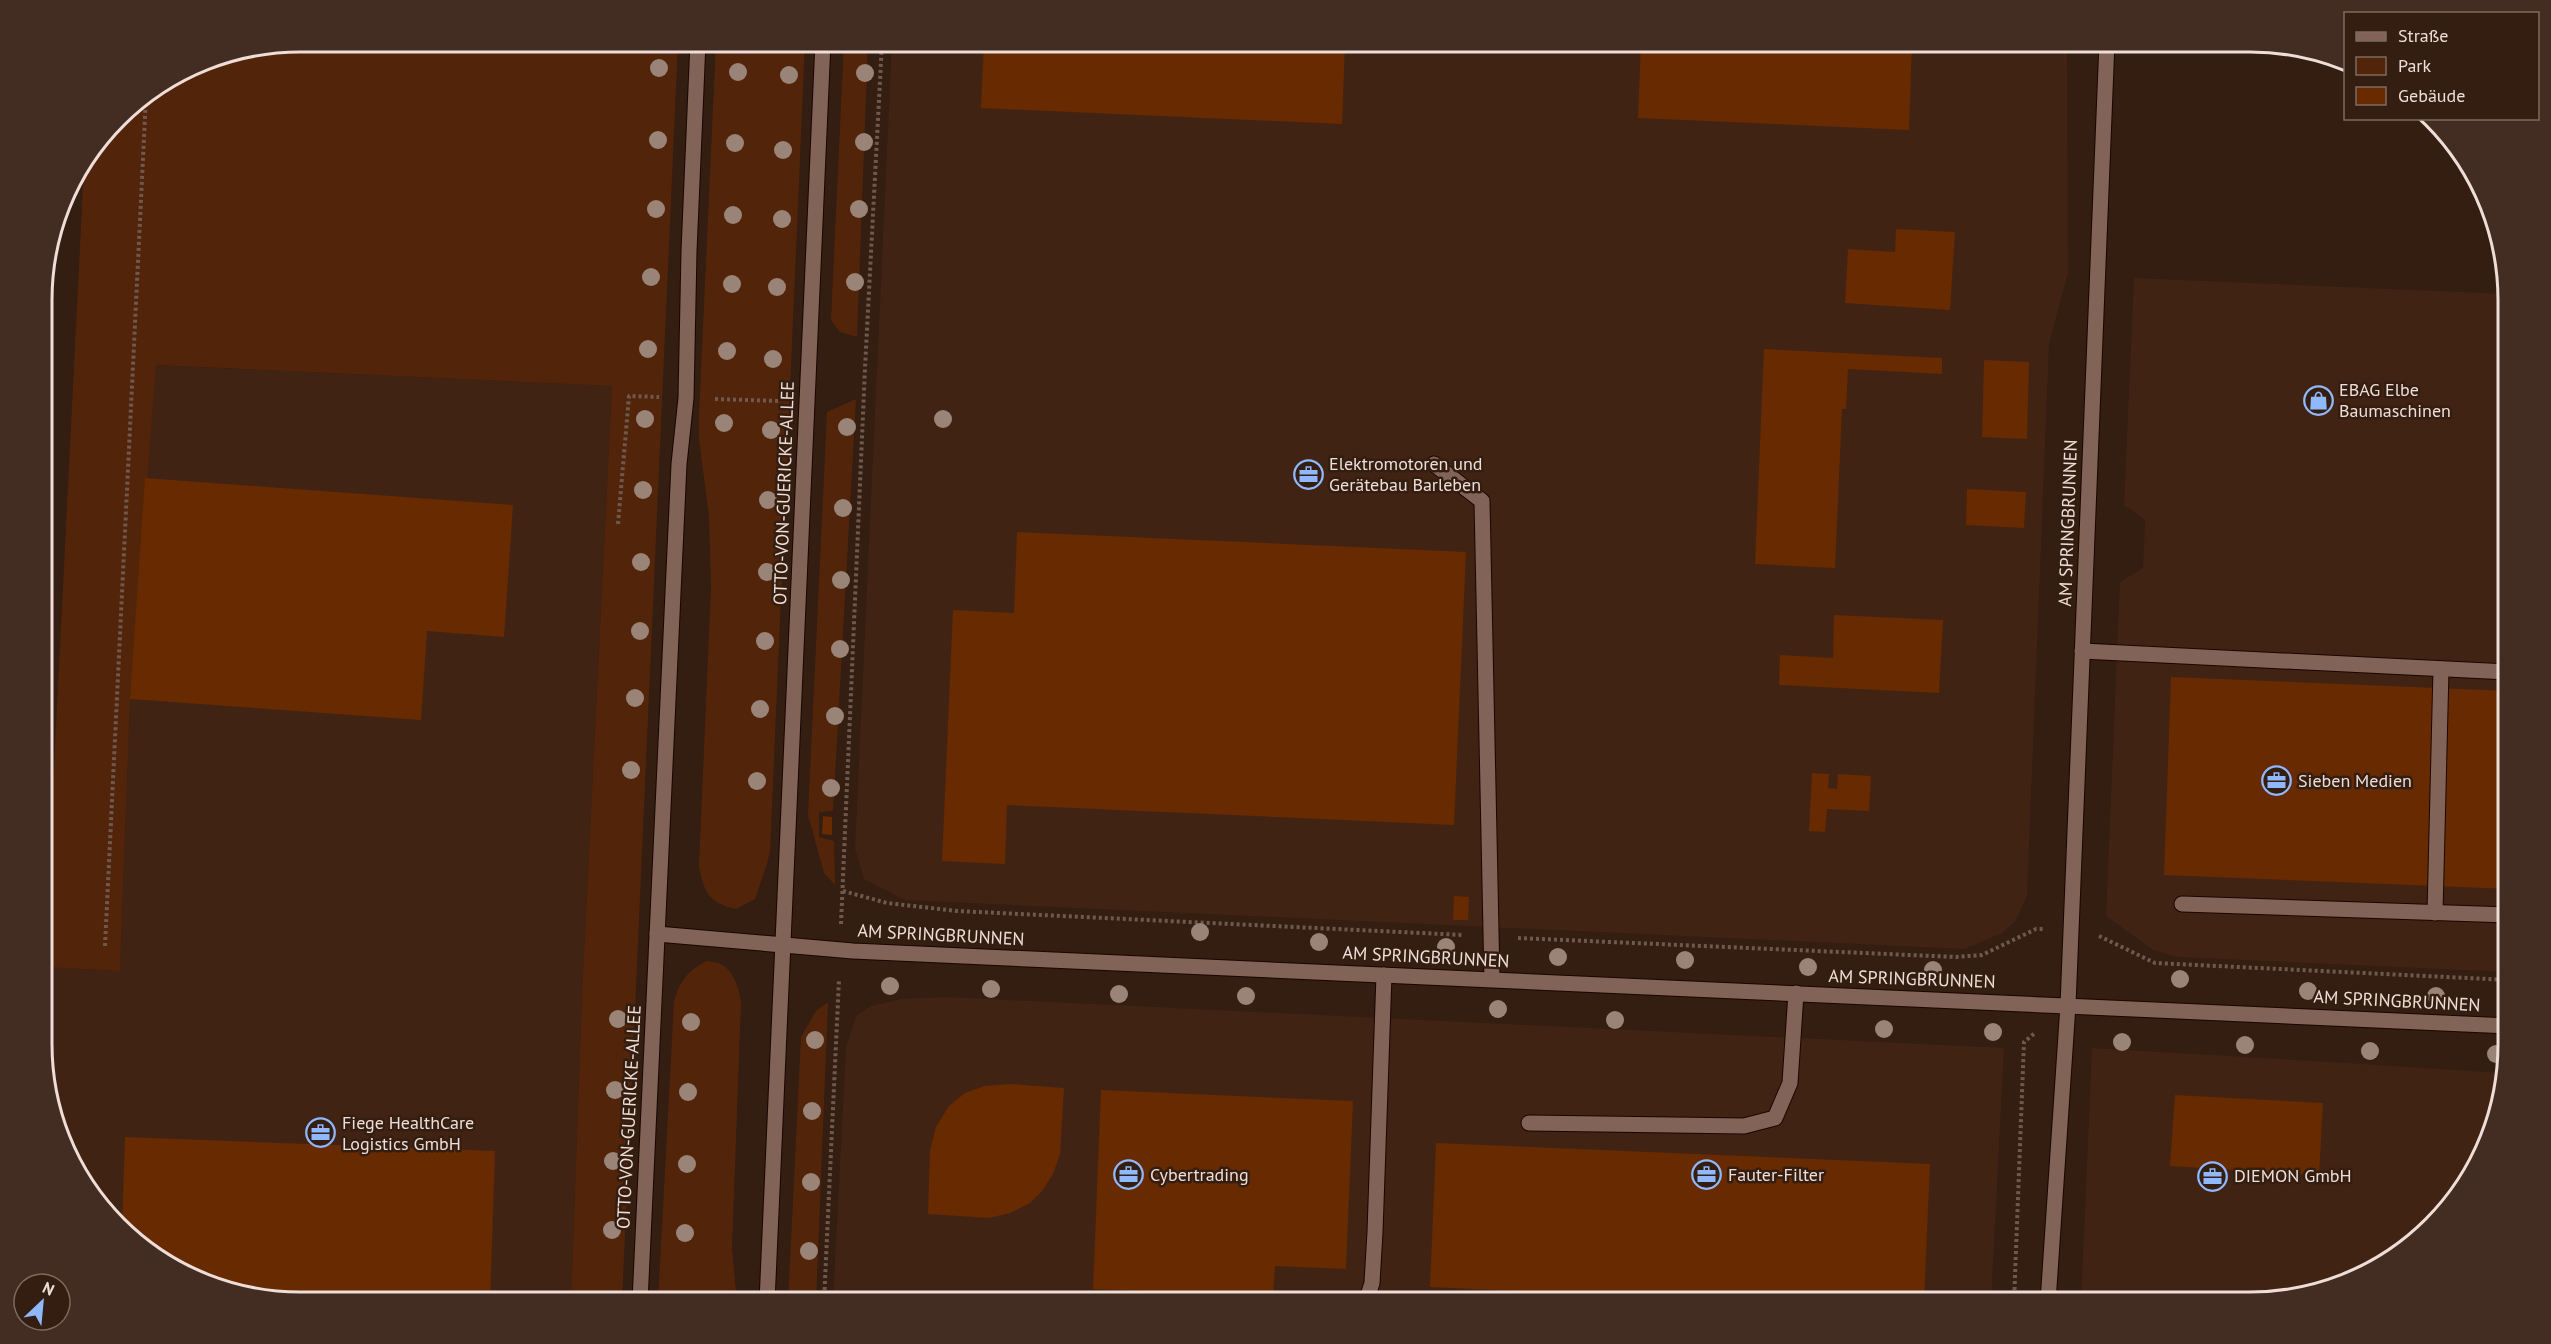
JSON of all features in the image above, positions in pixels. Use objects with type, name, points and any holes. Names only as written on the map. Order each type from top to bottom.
[{"type":"street","name":"OTTO-VON-GUERICKE-ALLEE","points":[[640,1292],[680,464],[686,398],[689,250],[698,52]]},
{"type":"street","name":"OTTO-VON-GUERICKE-ALLEE","points":[[767,1292],[823,52]]},
{"type":"street","name":"AM SPRINGBRUNNEN","points":[[2068,1005],[2107,52]]},
{"type":"street","points":[[1434,464],[1482,501],[1493,937],[1492,979]]},
{"type":"street","points":[[2082,651],[2498,672]]},
{"type":"street","points":[[2435,913],[2441,669]]},
{"type":"street","points":[[2182,904],[2498,915]]},
{"type":"street","points":[[657,934],[783,945]]},
{"type":"street","name":"AM SPRINGBRUNNEN","points":[[783,945],[840,950],[2498,1025]]},
{"type":"street","points":[[1369,1292],[1372,1283],[1375,1232],[1384,975]]},
{"type":"street","points":[[1529,1123],[1744,1126],[1775,1118],[1790,1083],[1796,993]]},
{"type":"street","points":[[2049,1292],[2068,1005]]},
{"type":"path","points":[[824,1292],[865,368],[881,52]]},
{"type":"path","points":[[105,946],[145,107]]},
{"type":"path","points":[[843,891],[887,903],[957,911],[1956,957],[1982,955],[2036,929],[2071,928],[2105,938],[2155,963],[2498,979]]},
{"type":"path","points":[[2014,1292],[2025,1042],[2068,1005]]},
{"type":"shaded area","name":"Elektromotoren und Gerätebau Barleben","points":[[892,52],[2067,52],[2068,273],[2049,344],[2027,896],[2015,922],[2002,933],[1965,949],[905,900],[864,879],[855,849]]},
{"type":"shaded area","points":[[2134,278],[2498,294],[2498,972],[2177,957],[2153,950],[2106,916],[2120,582],[2143,568],[2145,520],[2124,505]]},
{"type":"shaded area","points":[[155,365],[612,386],[582,995],[571,1292],[300,1292],[252,1287],[205,1273],[163,1250],[125,1219],[104,1195],[86,1168],[71,1139],[57,1092],[52,1044],[52,967],[120,971],[130,699]]},
{"type":"shaded area","points":[[946,997],[2004,1048],[1992,1292],[834,1292],[846,1047],[856,1016],[871,1006],[901,999]]},
{"type":"shaded area","name":"DIEMON GmbH","points":[[2092,1048],[2496,1073],[2494,1092],[2480,1139],[2457,1181],[2437,1207],[2414,1230],[2388,1250],[2360,1266],[2315,1283],[2267,1291],[2081,1292]]},
{"type":"green space","points":[[300,52],[678,52],[622,1292],[571,1292],[582,995],[612,386],[156,365],[130,699],[120,971],[52,967],[52,807],[83,181],[104,149],[125,125],[163,94],[205,71],[252,57]]},
{"type":"green space","points":[[716,52],[805,52],[770,851],[755,899],[736,909],[720,904],[709,895],[699,866],[711,586],[709,517],[699,439]]},
{"type":"green space","points":[[844,52],[868,52],[857,337],[840,332],[831,320]]},
{"type":"green space","points":[[856,399],[833,811],[819,812],[819,837],[834,841],[835,885],[824,873],[808,815],[827,412]]},
{"type":"green space","points":[[707,961],[722,965],[732,974],[741,1001],[732,1248],[736,1292],[659,1292],[674,1002],[685,977]]},
{"type":"green space","points":[[828,1002],[816,1292],[788,1292],[801,1037],[816,1011]]},
{"type":"building","points":[[984,52],[1345,52],[1342,124],[981,108]]},
{"type":"building","points":[[1641,52],[1912,52],[1909,130],[1638,118]]},
{"type":"building","points":[[1896,229],[1955,232],[1950,310],[1845,303],[1848,249],[1895,252]]},
{"type":"building","points":[[1764,349],[1942,358],[1942,374],[1848,369],[1846,409],[1842,409],[1835,568],[1755,564]]},
{"type":"building","points":[[1984,360],[2029,362],[2027,439],[1982,437]]},
{"type":"building","points":[[145,478],[513,505],[504,637],[427,631],[421,720],[130,699]]},
{"type":"building","points":[[1967,489],[2026,492],[2024,528],[1966,525]]},
{"type":"building","points":[[1017,532],[1466,552],[1454,825],[1007,805],[1005,864],[942,861],[953,610],[1014,613]]},
{"type":"building","points":[[1834,615],[1943,620],[1939,693],[1779,685],[1780,655],[1833,658]]},
{"type":"building","name":"Sieben Medien","points":[[2171,677],[2498,691],[2498,889],[2164,875]]},
{"type":"building","points":[[1812,773],[1829,774],[1828,788],[1837,789],[1838,774],[1871,776],[1869,811],[1827,809],[1825,832],[1809,831]]},
{"type":"building","points":[[823,816],[832,817],[832,835],[822,834]]},
{"type":"building","points":[[1454,896],[1469,897],[1468,920],[1453,920]]},
{"type":"building","points":[[1010,1084],[1064,1088],[1060,1154],[1053,1174],[1042,1191],[1030,1203],[1010,1213],[989,1218],[928,1214],[930,1150],[936,1127],[949,1106],[965,1093],[985,1086]]},
{"type":"building","points":[[1101,1090],[1353,1101],[1346,1269],[1275,1266],[1273,1292],[1093,1289]]},
{"type":"building","points":[[2175,1095],[2323,1103],[2319,1175],[2170,1166]]},
{"type":"building","points":[[125,1137],[495,1151],[490,1292],[300,1292],[252,1287],[205,1273],[176,1258],[149,1240],[122,1216]]},
{"type":"building","points":[[1436,1143],[1930,1164],[1924,1292],[1537,1292],[1430,1287]]},
{"type":"place","name":"EBAG Elbe Baumaschinen","points":[[2318,400]]},
{"type":"place","name":"Elektromotoren und Gerätebau Barleben","points":[[1308,474]]},
{"type":"place","name":"Sieben Medien","points":[[2277,781]]},
{"type":"place","name":"Fiege HealthCare Logistics GmbH","points":[[321,1133]]},
{"type":"place","name":"Cybertrading","points":[[1129,1175]]},
{"type":"place","name":"Fauter-Filter","points":[[1707,1175]]},
{"type":"place","name":"DIEMON GmbH","points":[[2213,1176]]}]
